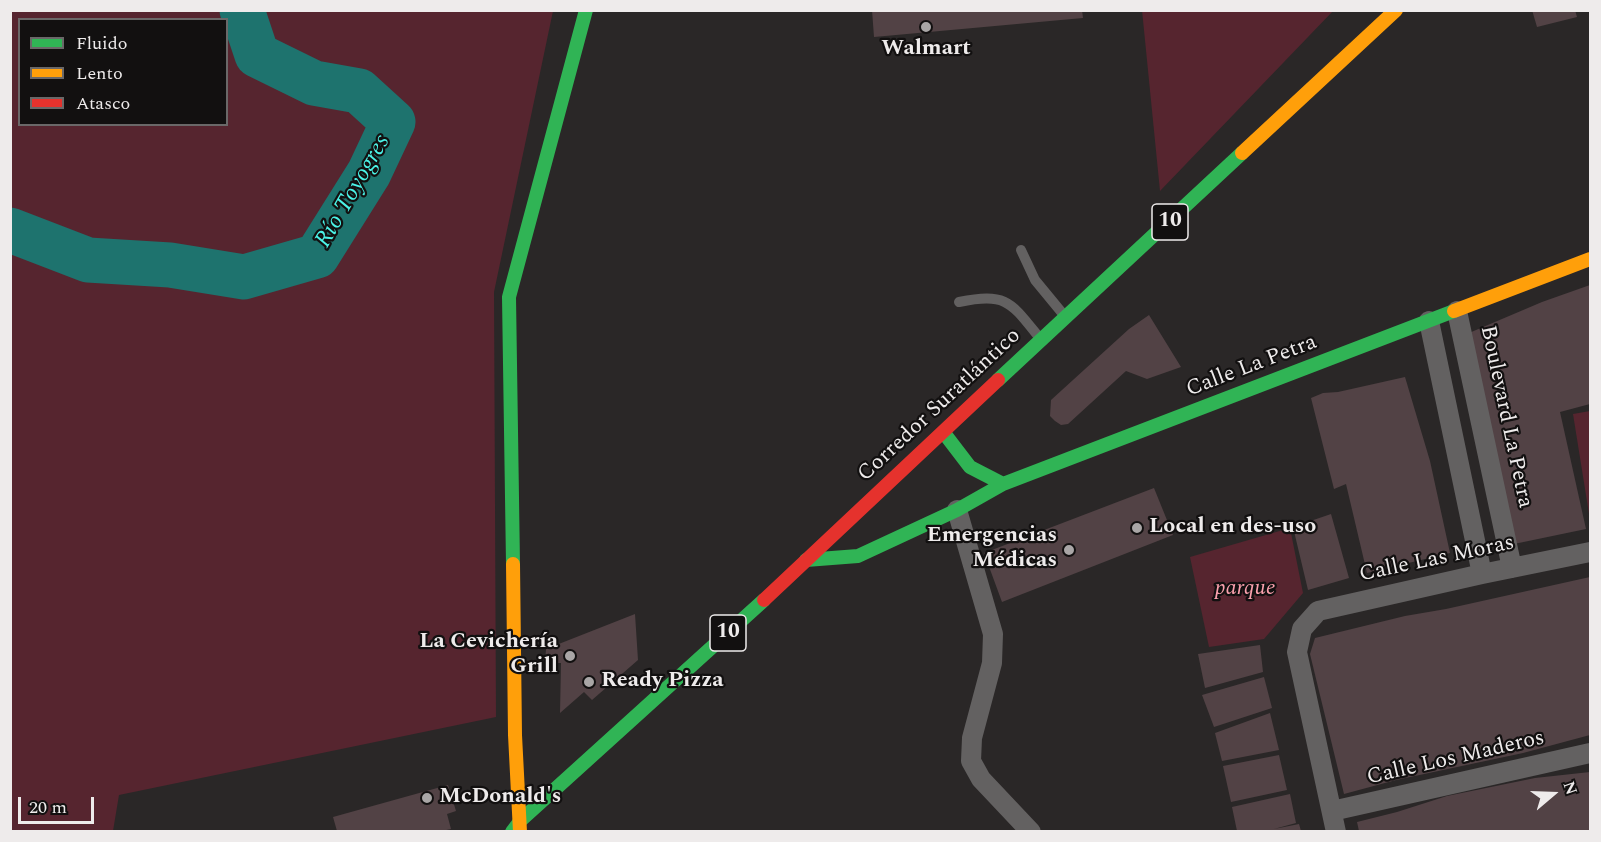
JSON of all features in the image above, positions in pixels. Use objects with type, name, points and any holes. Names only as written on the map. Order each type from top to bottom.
[{"type":"street","points":[[518,828],[509,297],[586,10]]},
{"type":"street","name":"Corredor Suratlántico","points":[[518,828],[1396,10]]},
{"type":"street","name":"Calle La Petra","points":[[806,560],[858,556],[957,510],[1003,484],[1590,259]]},
{"type":"street","name":"Boulevard La Petra","points":[[1457,311],[1512,568]]},
{"type":"street","points":[[1428,321],[1482,573]]},
{"type":"street","points":[[944,433],[970,467],[1003,484]]},
{"type":"street","points":[[957,510],[993,634],[992,663],[972,738],[971,761],[981,779],[1031,831]]},
{"type":"street","name":"Calle Las Moras","points":[[1332,811],[1297,652],[1302,629],[1318,611],[1482,573],[1590,552]]},
{"type":"street","name":"Calle Los Maderos","points":[[1332,811],[1590,753]]},
{"type":"street","points":[[1332,811],[1336,831]]},
{"type":"lane","points":[[1021,250],[1035,280],[1065,317]]},
{"type":"lane","points":[[959,302],[981,298],[998,298],[1006,301],[1019,312],[1041,339]]},
{"type":"green space","points":[[1142,10],[1333,10],[1333,11],[1160,191]]},
{"type":"green space","points":[[10,11],[553,11],[494,292],[496,717],[119,795],[113,831],[11,831]]},
{"type":"green space","points":[[1590,411],[1590,520],[1573,414]]},
{"type":"green space","name":"parque","points":[[1290,528],[1303,593],[1264,639],[1209,647],[1190,557]]},
{"type":"building","name":"Walmart","points":[[872,10],[1082,10],[1083,18],[874,37]]},
{"type":"building","points":[[1532,10],[1575,10],[1577,17],[1537,27]]},
{"type":"building","points":[[1590,285],[1590,404],[1560,412],[1586,529],[1514,544],[1469,333],[1542,302]]},
{"type":"building","points":[[1149,315],[1181,367],[1147,379],[1126,371],[1068,424],[1061,425],[1055,421],[1050,416],[1051,400],[1129,329]]},
{"type":"building","points":[[1405,377],[1430,461],[1450,553],[1367,573],[1346,484],[1334,489],[1311,398],[1323,393],[1338,392]]},
{"type":"building","points":[[1154,488],[1173,535],[1002,602],[984,553]]},
{"type":"building","points":[[1331,514],[1349,578],[1308,590],[1293,527]]},
{"type":"building","points":[[1590,577],[1590,735],[1523,753],[1396,780],[1344,794],[1310,654],[1315,638],[1405,616]]},
{"type":"building","points":[[635,614],[638,660],[592,700],[584,692],[560,713],[561,663],[545,663],[546,649]]},
{"type":"building","points":[[1260,645],[1263,672],[1205,688],[1198,654]]},
{"type":"building","points":[[1264,677],[1272,708],[1214,727],[1202,695]]},
{"type":"building","points":[[1270,713],[1279,750],[1222,761],[1215,733]]},
{"type":"building","points":[[1279,755],[1287,790],[1231,802],[1223,766]]},
{"type":"building","points":[[1590,772],[1590,831],[1359,831],[1357,822],[1447,796],[1535,778]]},
{"type":"building","name":"McDonald's","points":[[448,785],[456,811],[447,814],[451,829],[442,831],[337,831],[333,817]]},
{"type":"building","points":[[1290,794],[1296,823],[1274,829],[1299,824],[1301,831],[1237,831],[1232,807]]},
{"type":"waterway","name":"Río Toyogres","points":[[10,230],[88,260],[170,265],[244,277],[317,256],[369,173],[393,122],[359,91],[314,83],[257,55],[242,10]]},
{"type":"traffic: fast","points":[[513,564],[509,297],[586,10]]},
{"type":"traffic: fast","points":[[998,380],[1242,153]]},
{"type":"traffic: fast","points":[[944,433],[970,467],[1003,484],[1454,311]]},
{"type":"traffic: fast","points":[[806,560],[858,556],[957,510],[1003,484]]},
{"type":"traffic: fast","points":[[512,832],[521,820],[764,600]]},
{"type":"traffic: slow","points":[[1242,153],[1396,10]]},
{"type":"traffic: slow","points":[[1454,311],[1590,259]]},
{"type":"traffic: slow","points":[[513,564],[515,735],[520,832]]},
{"type":"traffic: jam","points":[[764,600],[998,380]]},
{"type":"place","name":"Walmart","points":[[926,27]]},
{"type":"place","name":"Local en des-uso","points":[[1137,528]]},
{"type":"place","name":"Emergencias Médicas","points":[[1069,550]]},
{"type":"place","name":"La Cevichería Grill","points":[[570,656]]},
{"type":"place","name":"Ready Pizza","points":[[589,682]]},
{"type":"place","name":"McDonald's","points":[[427,798]]}]
